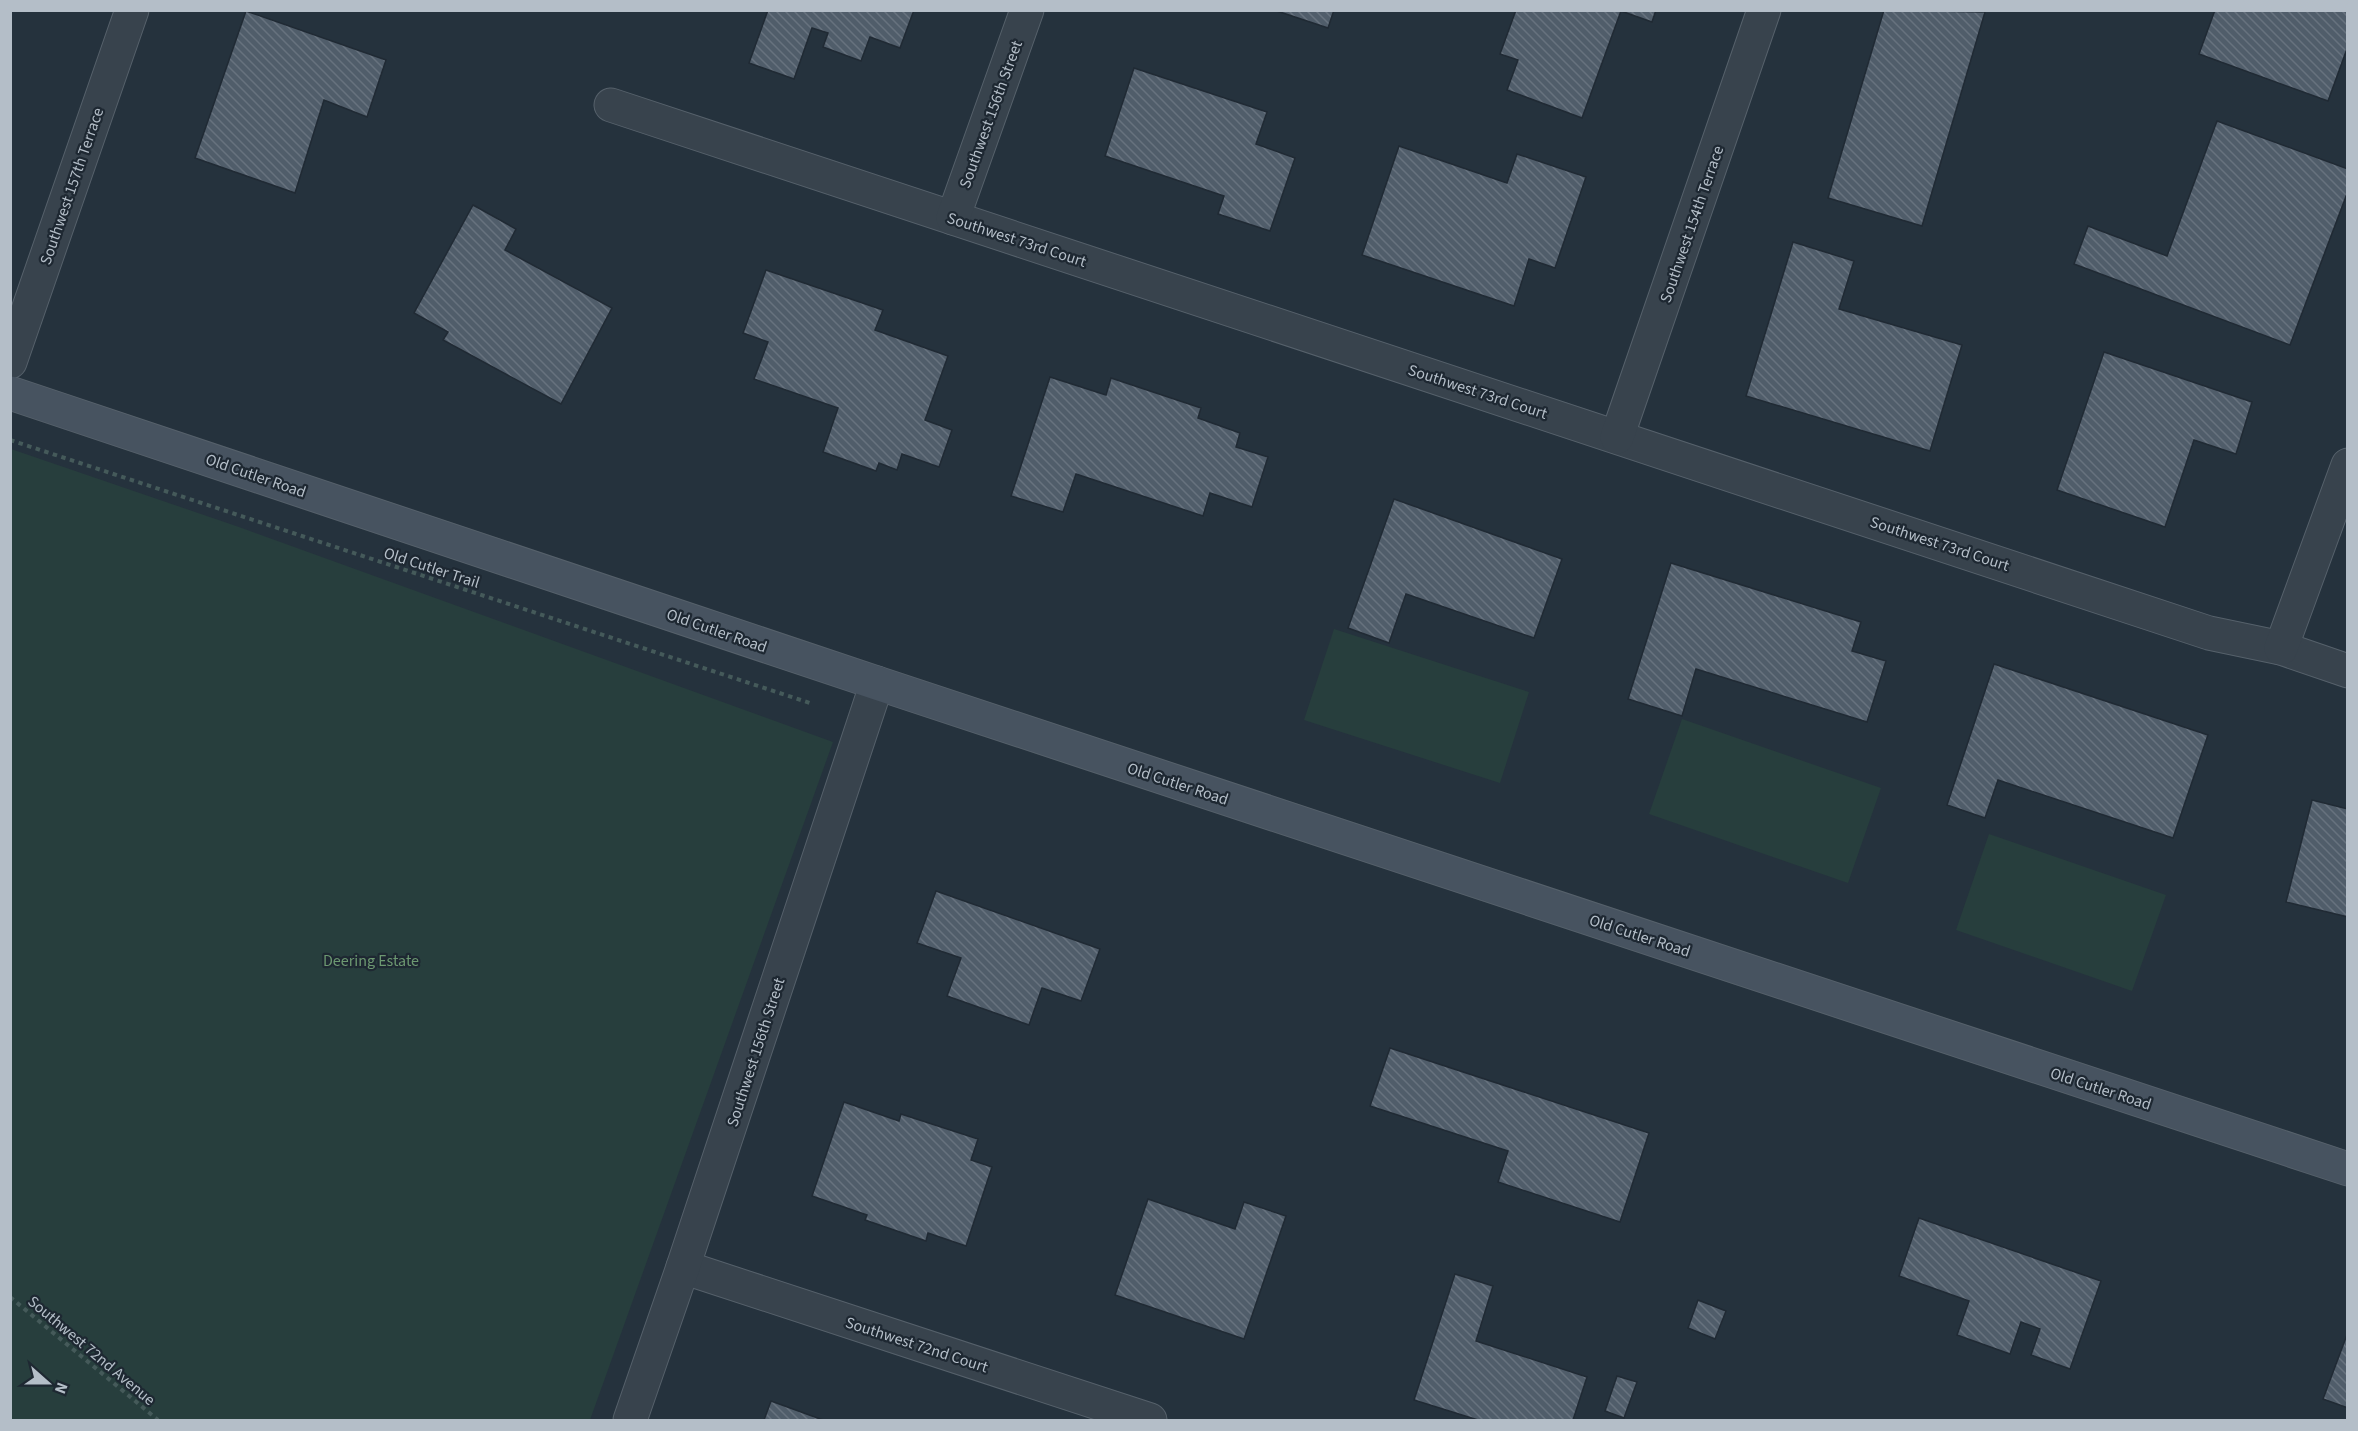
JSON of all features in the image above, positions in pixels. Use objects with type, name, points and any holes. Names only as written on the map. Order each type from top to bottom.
[{"type":"main road","name":"Old Cutler Road","points":[[10,393],[877,684],[2348,1169]]},
{"type":"street","name":"Southwest 157th Terrace","points":[[10,362],[132,10]]},
{"type":"street","name":"Southwest 156th Street","points":[[953,218],[1027,10]]},
{"type":"street","name":"Southwest 154th Terrace","points":[[1617,437],[1764,10]]},
{"type":"street","name":"Southwest 73rd Court","points":[[611,105],[2209,633],[2281,648],[2348,671]]},
{"type":"street","points":[[2281,648],[2348,465]]},
{"type":"street","name":"Southwest 156th Street","points":[[630,1420],[877,684]]},
{"type":"street","name":"Southwest 72nd Court","points":[[683,1267],[1150,1420]]},
{"type":"path","name":"Old Cutler Trail","points":[[10,440],[824,708]]},
{"type":"path","name":"Southwest 72nd Avenue","points":[[10,1297],[158,1420]]},
{"type":"green space","name":"Deering Estate","points":[[11,449],[239,527],[833,742],[590,1420],[11,1420]]},
{"type":"green space","points":[[1334,629],[1529,692],[1500,783],[1304,720]]},
{"type":"green space","points":[[1682,719],[1881,788],[1848,883],[1649,814]]},
{"type":"green space","points":[[1989,834],[2166,895],[2132,991],[1956,930]]},
{"type":"building","points":[[768,10],[914,10],[900,48],[870,37],[861,61],[823,47],[828,33],[812,28],[794,79],[749,63]]},
{"type":"building","points":[[1274,10],[1334,10],[1328,28]]},
{"type":"building","points":[[1516,10],[1656,10],[1652,22],[1621,11],[1582,118],[1507,90],[1518,60],[1500,54]]},
{"type":"building","points":[[1884,10],[1985,12],[1922,226],[1828,198]]},
{"type":"building","points":[[2215,10],[2348,10],[2348,46],[2328,101],[2199,54]]},
{"type":"building","points":[[246,11],[386,60],[367,117],[324,100],[295,193],[195,158]]},
{"type":"building","points":[[1134,68],[1267,112],[1256,144],[1295,158],[1270,231],[1218,214],[1224,196],[1105,156]]},
{"type":"building","points":[[2217,121],[2348,169],[2348,191],[2290,345],[2074,264],[2088,226],[2167,256]]},
{"type":"building","points":[[1399,146],[1507,183],[1517,154],[1586,177],[1555,268],[1529,259],[1514,306],[1362,255]]},
{"type":"building","points":[[473,205],[516,229],[505,250],[612,308],[561,404],[443,340],[448,332],[414,313]]},
{"type":"building","points":[[1793,242],[1854,261],[1839,309],[1962,345],[1930,451],[1746,396]]},
{"type":"building","points":[[766,270],[883,310],[875,330],[948,356],[925,420],[952,430],[939,467],[902,454],[897,470],[879,463],[876,471],[823,452],[838,408],[754,379],[768,342],[743,333]]},
{"type":"building","points":[[2104,352],[2252,402],[2236,454],[2194,440],[2165,527],[2057,490]]},
{"type":"building","points":[[1050,377],[1106,395],[1111,378],[1201,408],[1198,418],[1240,433],[1236,447],[1268,457],[1252,507],[1210,493],[1203,516],[1076,474],[1063,512],[1011,496]]},
{"type":"building","points":[[1394,499],[1562,559],[1534,638],[1406,594],[1389,643],[1348,628]]},
{"type":"building","points":[[1671,563],[1861,622],[1852,651],[1886,661],[1867,722],[1696,669],[1682,716],[1628,699]]},
{"type":"building","points":[[1994,664],[2208,735],[2173,838],[1998,780],[1985,818],[1947,805]]},
{"type":"building","points":[[2312,800],[2348,809],[2348,917],[2286,902]]},
{"type":"building","points":[[936,891],[1100,949],[1081,1001],[1042,988],[1029,1025],[947,996],[961,958],[917,943]]},
{"type":"building","points":[[1390,1048],[1649,1133],[1620,1222],[1498,1182],[1508,1151],[1370,1106]]},
{"type":"building","points":[[844,1102],[899,1121],[901,1114],[978,1139],[971,1160],[992,1167],[966,1246],[928,1233],[926,1241],[865,1220],[867,1215],[812,1196]]},
{"type":"building","points":[[1148,1199],[1235,1229],[1244,1202],[1286,1216],[1244,1339],[1115,1295]]},
{"type":"building","points":[[1919,1218],[2101,1281],[2070,1369],[2031,1355],[2040,1329],[2021,1322],[2010,1354],[1957,1335],[1969,1301],[1899,1276]]},
{"type":"building","points":[[1455,1274],[1493,1286],[1476,1341],[1587,1377],[1573,1420],[1478,1420],[1414,1400]]},
{"type":"building","points":[[1698,1300],[1726,1311],[1715,1339],[1688,1328]]},
{"type":"building","points":[[2348,1332],[2348,1408],[2323,1399]]},
{"type":"building","points":[[1617,1376],[1637,1382],[1624,1418],[1605,1411]]},
{"type":"building","points":[[771,1401],[823,1420],[764,1420]]}]
